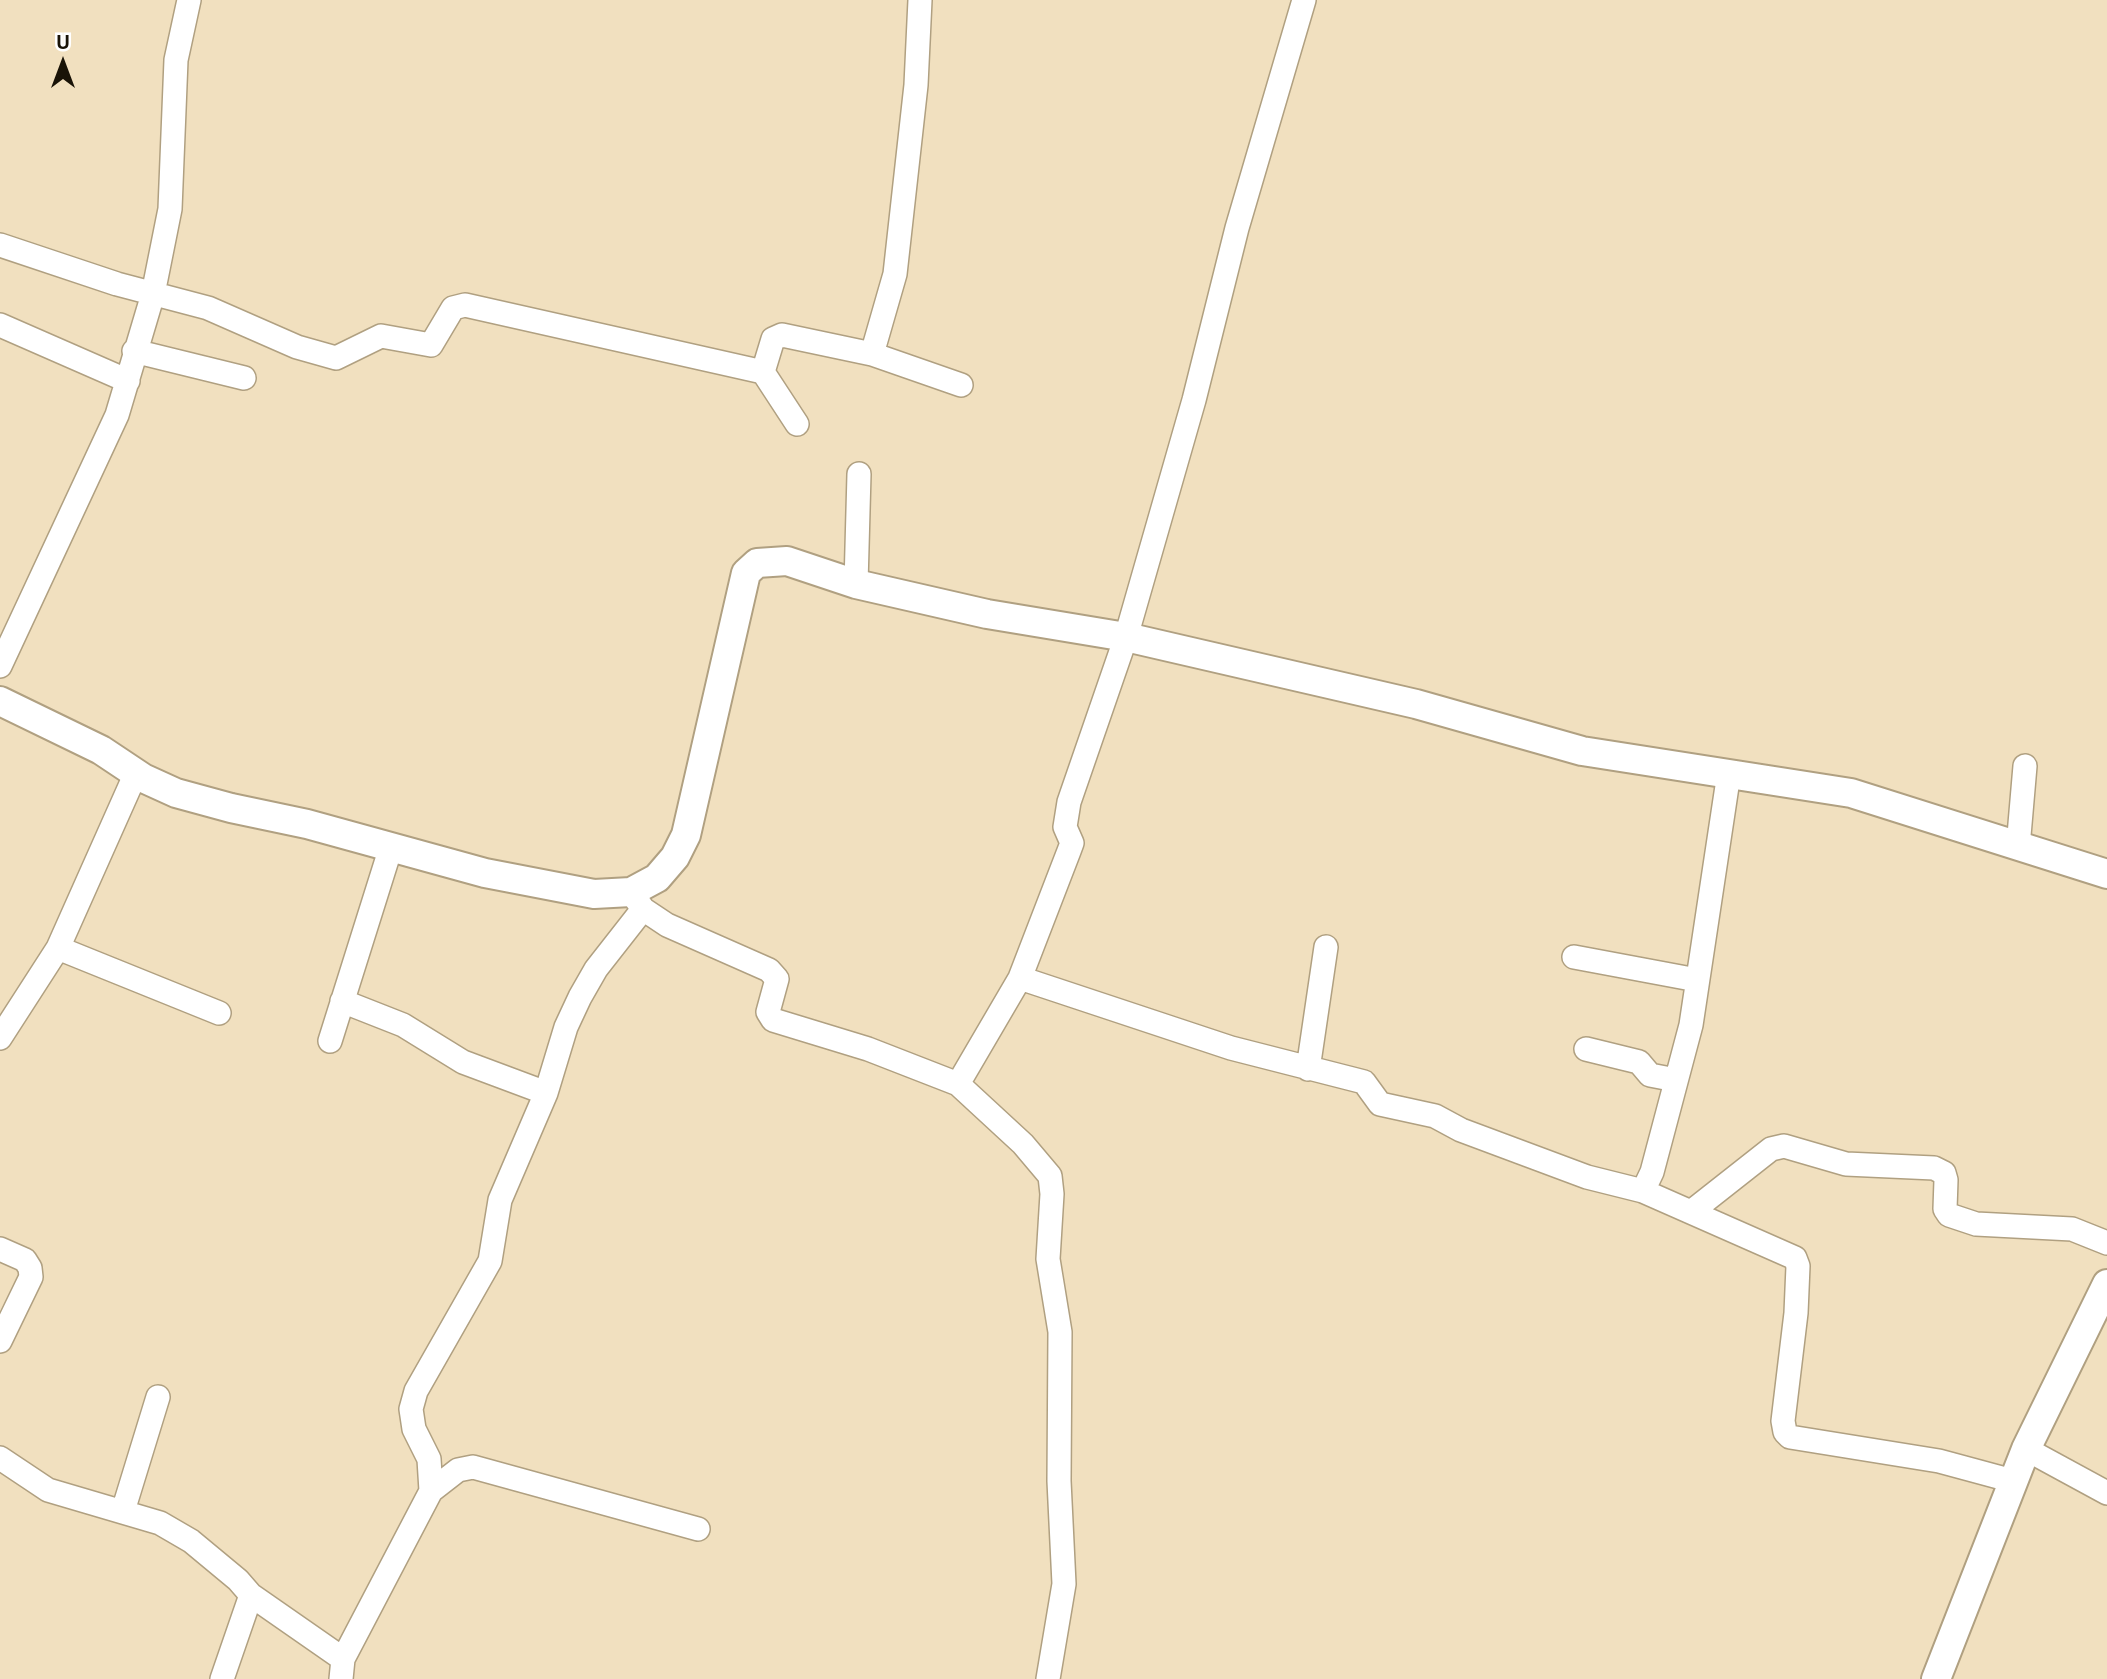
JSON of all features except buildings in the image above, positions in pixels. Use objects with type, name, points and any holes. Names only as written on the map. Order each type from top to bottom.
[{"type":"street","points":[[0,666],[117,415],[153,294],[170,209],[176,60],[189,0]]},
{"type":"street","points":[[872,354],[895,274],[916,85],[920,0]]},
{"type":"street","points":[[958,1084],[1020,978],[1069,850],[1070,837],[1065,827],[1069,802],[1126,637],[1194,400],[1237,228],[1304,0]]},
{"type":"street","points":[[0,245],[153,294],[208,308],[298,347],[336,358],[381,336],[430,345],[453,308],[465,305],[763,372],[797,424]]},
{"type":"street","points":[[0,325],[128,381]]},
{"type":"street","points":[[763,372],[770,346],[777,335],[872,354],[961,385]]},
{"type":"street","points":[[134,351],[244,379]]},
{"type":"street","points":[[856,584],[859,474]]},
{"type":"street","points":[[430,1491],[429,1459],[414,1429],[411,1409],[416,1391],[490,1261],[500,1200],[546,1093],[566,1027],[579,997],[637,901],[675,857],[686,835],[747,573],[757,563],[787,561],[856,584],[987,614],[1126,637],[1416,704],[1582,751],[1851,793],[2107,874]]},
{"type":"street","points":[[0,701],[102,750],[136,773],[176,793],[485,873],[637,901],[667,925],[769,970],[777,979],[768,1013],[774,1020],[868,1049],[958,1084],[1023,1144],[1050,1176],[1052,1194],[1048,1259],[1060,1332],[1059,1481],[1064,1584],[1048,1679]]},
{"type":"street","points":[[2018,847],[2025,766]]},
{"type":"street","points":[[0,1038],[58,948],[136,773]]},
{"type":"street","points":[[1643,1191],[1652,1172],[1690,1025],[1729,773]]},
{"type":"street","points":[[330,1041],[391,847]]},
{"type":"street","points":[[1308,1069],[1326,947]]},
{"type":"street","points":[[58,948],[219,1013]]},
{"type":"street","points":[[1574,957],[1697,980]]},
{"type":"street","points":[[1020,978],[1231,1048],[1364,1082],[1380,1104],[1435,1116],[1461,1130],[1587,1177],[1643,1191],[1795,1258],[1798,1266],[1796,1313],[1783,1421],[1785,1432],[1790,1437],[1939,1461],[2013,1481]]},
{"type":"street","points":[[342,1001],[395,1021],[463,1062],[546,1093]]},
{"type":"street","points":[[1586,1049],[1639,1062],[1650,1075],[1676,1080]]},
{"type":"street","points":[[1691,1212],[1771,1149],[1784,1146],[1846,1164],[1934,1168],[1944,1173],[1945,1209],[1949,1215],[1976,1224],[2071,1230],[2107,1242]]},
{"type":"street","points":[[0,1249],[25,1260],[31,1277],[0,1341]]},
{"type":"street","points":[[1936,1679],[2026,1448],[2097,1326],[2107,1284]]},
{"type":"street","points":[[123,1511],[158,1397]]},
{"type":"street","points":[[2026,1448],[2107,1493]]},
{"type":"street","points":[[0,1458],[48,1490],[160,1523],[191,1541],[251,1595],[342,1669],[430,1491],[458,1470],[473,1467],[698,1529]]},
{"type":"street","points":[[222,1679],[251,1595]]}]
